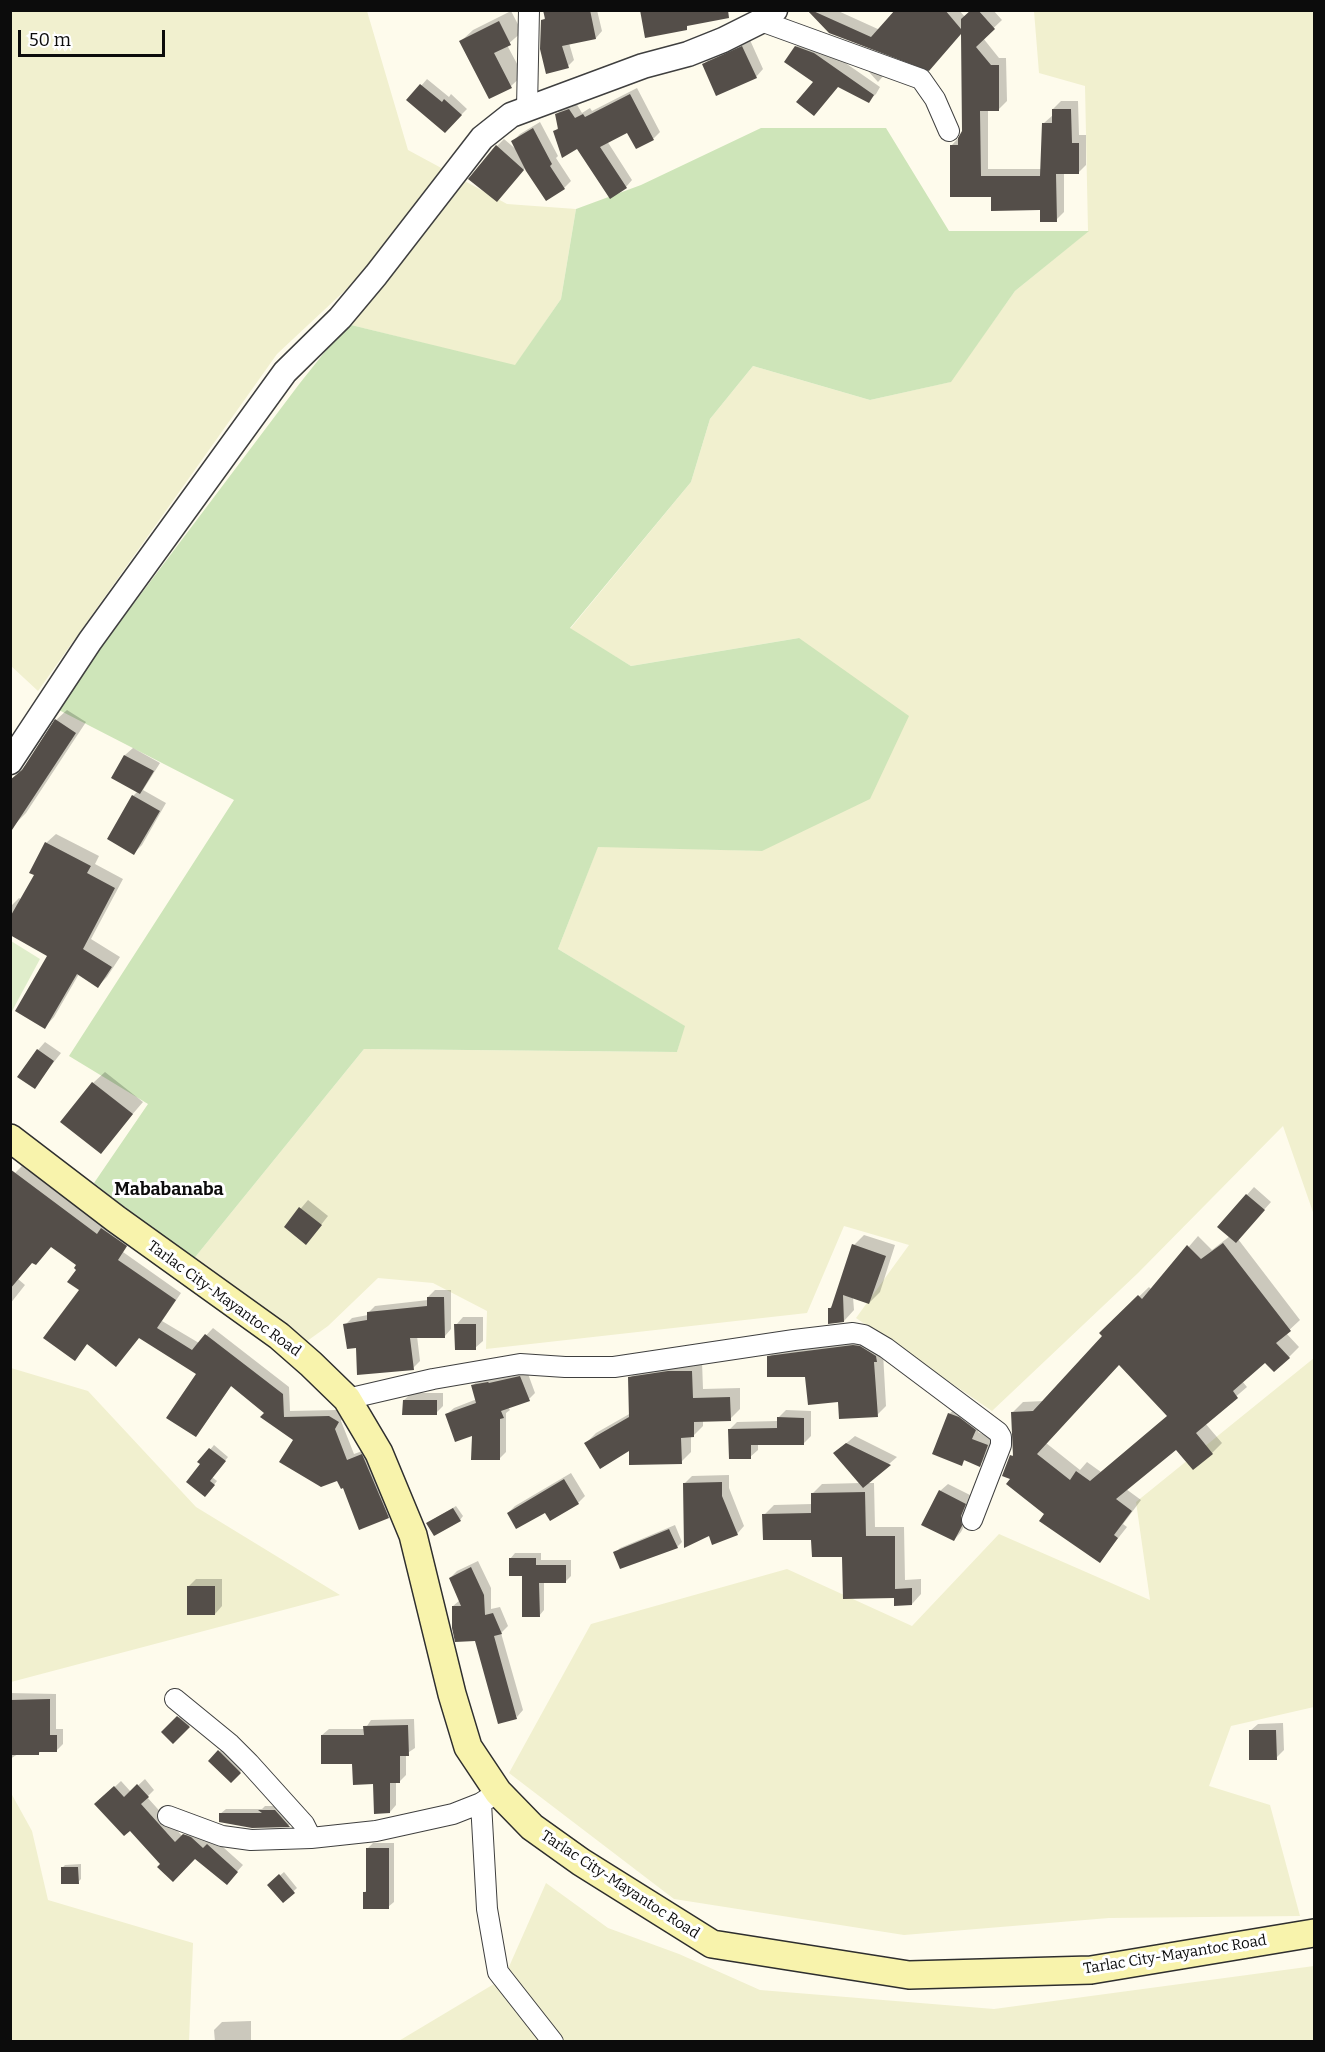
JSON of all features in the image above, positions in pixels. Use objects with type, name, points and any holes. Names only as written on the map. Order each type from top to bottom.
[{"type":"main road","name":"Tarlac City-Mayantoc Road","points":[[10,1138],[116,1219],[279,1336],[347,1399],[379,1453],[413,1535],[452,1694],[468,1747],[489,1798],[581,1862],[712,1944],[909,1975],[1091,1970],[1314,1933]]},
{"type":"street","points":[[527,108],[529,10]]},
{"type":"street","points":[[10,762],[90,641],[285,372],[340,318],[482,138],[511,115],[643,66],[688,54],[723,40],[768,16],[921,78],[935,99],[949,131]]},
{"type":"street","points":[[347,1399],[433,1379],[519,1364],[614,1367],[817,1337],[853,1333],[864,1335],[896,1355],[998,1432],[1001,1437],[972,1520]]},
{"type":"street","points":[[175,1699],[230,1744],[249,1763],[304,1824],[311,1838]]},
{"type":"street","points":[[168,1816],[198,1829],[251,1840],[311,1838],[376,1831],[453,1814],[489,1798],[487,1909],[498,1972],[553,2042]]},
{"type":"green space","points":[[10,11],[367,11],[408,150],[445,170],[368,269],[277,354],[38,691],[10,665]]},
{"type":"green space","points":[[1034,11],[1314,11],[1314,1215],[1283,1126],[1138,1273],[992,1411],[856,1318],[909,1245],[844,1226],[807,1313],[486,1349],[487,1311],[433,1283],[378,1278],[328,1326],[303,1344],[192,1261],[364,1049],[677,1052],[684,1026],[558,949],[598,846],[762,851],[799,638],[631,666],[570,629],[691,482],[710,419],[753,366],[870,400],[950,382],[1015,291],[1088,231],[1085,86],[1039,73]]},
{"type":"green space","points":[[761,128],[886,128],[949,231],[1089,231],[1015,291],[951,382],[870,400],[753,366],[710,419],[691,482],[570,628],[631,666],[799,638],[909,716],[870,799],[762,851],[598,847],[558,949],[685,1026],[677,1052],[364,1049],[192,1261],[94,1183],[148,1104],[69,1056],[234,800],[55,708],[347,324],[515,365],[561,299],[576,209],[641,185]]},
{"type":"green space","points":[[461,179],[507,204],[576,209],[561,299],[515,366],[347,324]]},
{"type":"green space","points":[[11,941],[40,959],[11,1013]]},
{"type":"green space","points":[[1314,1358],[1314,1707],[1231,1726],[1209,1786],[1270,1805],[1300,1916],[1109,1918],[904,1935],[674,1899],[509,1773],[591,1624],[787,1569],[912,1626],[999,1534],[1150,1600],[1136,1502]]},
{"type":"green space","points":[[11,1368],[88,1391],[196,1507],[340,1595],[11,1682]]},
{"type":"green space","points":[[11,1793],[32,1831],[48,1900],[193,1943],[189,2041],[11,2041]]},
{"type":"green space","points":[[546,1883],[608,1928],[679,1954],[760,1990],[994,2009],[1314,1966],[1314,2041],[397,2042],[504,1978]]},
{"type":"building","points":[[543,10],[590,10],[596,39],[562,46],[569,68],[546,74],[540,49],[541,20],[545,19]]},
{"type":"building","points":[[640,10],[728,10],[729,18],[687,26],[687,30],[645,38]]},
{"type":"building","points":[[807,10],[871,37],[895,10],[945,10],[961,29],[961,19],[971,10],[978,10],[995,29],[976,47],[991,65],[999,65],[999,111],[980,111],[981,176],[1040,176],[1042,123],[1052,123],[1052,109],[1071,109],[1072,143],[1079,143],[1079,174],[1056,174],[1057,222],[1040,222],[1040,210],[991,211],[991,197],[950,197],[950,145],[958,145],[958,138],[962,131],[961,34],[929,71],[829,33]]},
{"type":"building","points":[[499,21],[511,45],[494,53],[512,88],[489,99],[459,41]]},
{"type":"building","points":[[742,46],[757,78],[716,96],[702,64]]},
{"type":"building","points":[[795,46],[814,53],[874,95],[869,103],[838,87],[814,116],[796,102],[813,82],[784,62]]},
{"type":"building","points":[[420,84],[442,102],[444,99],[462,115],[445,133],[406,100]]},
{"type":"building","points":[[630,94],[654,140],[636,149],[627,133],[600,147],[627,188],[610,199],[577,149],[562,158],[553,131],[558,129],[555,114],[569,109],[575,118],[583,114],[585,117]]},
{"type":"building","points":[[533,128],[552,164],[550,166],[565,189],[546,201],[526,171],[511,141]]},
{"type":"building","points":[[496,145],[524,170],[497,202],[468,179]]},
{"type":"building","points":[[55,719],[76,733],[10,833],[10,780],[22,770]]},
{"type":"building","points":[[124,755],[154,771],[140,794],[111,778]]},
{"type":"building","points":[[132,795],[160,811],[134,855],[107,839]]},
{"type":"building","points":[[45,842],[91,866],[87,873],[115,888],[83,949],[112,967],[98,988],[77,974],[45,1029],[15,1011],[47,956],[10,935],[10,917],[34,875],[29,873]]},
{"type":"building","points":[[37,1049],[54,1061],[35,1089],[17,1077]]},
{"type":"building","points":[[92,1082],[133,1114],[101,1154],[60,1122]]},
{"type":"building","points":[[10,1169],[97,1234],[101,1228],[127,1246],[118,1260],[176,1300],[157,1328],[192,1350],[205,1334],[283,1394],[284,1417],[329,1416],[339,1422],[335,1429],[347,1460],[362,1454],[389,1518],[359,1530],[343,1488],[341,1489],[337,1481],[321,1487],[279,1462],[293,1440],[260,1417],[264,1413],[231,1386],[196,1437],[166,1418],[196,1374],[139,1338],[116,1367],[87,1344],[75,1361],[43,1338],[79,1290],[67,1282],[76,1270],[74,1268],[76,1265],[51,1247],[36,1265],[32,1263],[10,1289]]},
{"type":"building","points":[[1246,1194],[1265,1210],[1236,1243],[1217,1227]]},
{"type":"building","points":[[299,1207],[322,1225],[306,1245],[284,1227]]},
{"type":"building","points":[[1223,1243],[1291,1331],[1276,1343],[1290,1358],[1274,1372],[1265,1363],[1233,1391],[1238,1398],[1196,1433],[1213,1454],[1193,1470],[1176,1450],[1116,1499],[1132,1511],[1114,1535],[1118,1538],[1100,1563],[1039,1521],[1044,1514],[1006,1484],[1010,1479],[1002,1476],[1010,1455],[1013,1456],[1011,1412],[1033,1411],[1102,1336],[1099,1333],[1138,1295],[1142,1299],[1187,1245],[1201,1259]],"holes":[[[1119,1365],[1167,1416],[1090,1481],[1076,1471],[1070,1480],[1037,1454]]]},
{"type":"building","points":[[852,1244],[886,1256],[869,1304],[843,1295],[844,1322],[828,1324],[828,1308],[831,1308]]},
{"type":"building","points":[[427,1297],[444,1297],[445,1338],[410,1338],[414,1370],[357,1375],[356,1348],[347,1349],[343,1324],[367,1320],[367,1312],[427,1306]]},
{"type":"building","points":[[454,1324],[476,1324],[476,1350],[455,1350]]},
{"type":"building","points":[[860,1346],[876,1356],[877,1362],[874,1362],[878,1417],[839,1419],[838,1402],[808,1405],[805,1377],[767,1377],[767,1356]]},
{"type":"building","points":[[668,1371],[692,1371],[693,1398],[730,1397],[731,1421],[694,1422],[694,1437],[681,1438],[682,1464],[629,1465],[629,1451],[600,1469],[584,1443],[629,1417],[628,1377]]},
{"type":"building","points":[[520,1376],[530,1401],[501,1411],[504,1418],[500,1419],[500,1460],[471,1460],[472,1436],[455,1442],[445,1414],[476,1403],[471,1385]]},
{"type":"building","points":[[403,1400],[437,1400],[437,1415],[402,1415]]},
{"type":"building","points":[[948,1413],[959,1417],[976,1430],[972,1439],[988,1445],[980,1467],[964,1460],[962,1466],[932,1454]]},
{"type":"building","points":[[777,1417],[804,1418],[804,1445],[751,1445],[751,1459],[729,1459],[728,1429],[777,1428]]},
{"type":"building","points":[[846,1443],[891,1465],[863,1488],[833,1453]]},
{"type":"building","points":[[209,1448],[226,1461],[210,1481],[215,1485],[205,1497],[186,1482],[200,1464],[197,1462]]},
{"type":"building","points":[[564,1479],[579,1504],[550,1521],[545,1513],[516,1529],[507,1513]]},
{"type":"building","points":[[722,1482],[722,1496],[738,1535],[712,1545],[709,1536],[684,1548],[683,1483]]},
{"type":"building","points":[[939,1490],[966,1504],[961,1516],[962,1526],[954,1541],[921,1525]]},
{"type":"building","points":[[865,1492],[866,1536],[895,1536],[895,1589],[912,1588],[912,1605],[894,1606],[894,1598],[843,1599],[842,1557],[812,1557],[811,1540],[763,1540],[762,1514],[811,1513],[811,1493]]},
{"type":"building","points":[[453,1508],[461,1521],[434,1536],[426,1523]]},
{"type":"building","points":[[669,1529],[678,1548],[620,1569],[613,1552]]},
{"type":"building","points":[[509,1558],[536,1558],[536,1565],[566,1565],[566,1583],[539,1583],[540,1617],[522,1617],[522,1576],[509,1576]]},
{"type":"building","points":[[471,1567],[484,1595],[485,1615],[493,1613],[502,1634],[494,1636],[517,1719],[498,1724],[475,1641],[455,1642],[452,1628],[452,1606],[461,1606],[449,1578]]},
{"type":"building","points":[[187,1586],[215,1586],[215,1615],[187,1615]]},
{"type":"building","points":[[50,1699],[50,1735],[57,1735],[57,1752],[39,1752],[39,1755],[10,1755],[10,1700]]},
{"type":"building","points":[[177,1716],[190,1727],[173,1744],[161,1732]]},
{"type":"building","points":[[408,1725],[409,1756],[400,1756],[400,1783],[390,1783],[390,1813],[374,1814],[373,1784],[353,1785],[352,1764],[321,1764],[321,1735],[364,1735],[363,1726]]},
{"type":"building","points":[[1249,1730],[1276,1730],[1277,1760],[1249,1760]]},
{"type":"building","points":[[218,1750],[241,1773],[231,1783],[208,1761]]},
{"type":"building","points":[[137,1784],[149,1797],[141,1804],[175,1842],[183,1834],[191,1837],[203,1848],[207,1844],[238,1872],[227,1885],[195,1859],[173,1882],[157,1867],[160,1864],[130,1831],[124,1836],[94,1804],[114,1786],[124,1797]]},
{"type":"building","points":[[258,1810],[275,1810],[290,1827],[252,1828],[219,1822],[219,1813],[262,1813]]},
{"type":"building","points":[[366,1848],[389,1848],[389,1909],[363,1909],[363,1892],[366,1892]]},
{"type":"building","points":[[61,1867],[78,1867],[79,1884],[61,1884]]},
{"type":"building","points":[[279,1874],[295,1893],[283,1903],[267,1885]]},
{"type":"district","name":"Mababanaba","points":[[169,1190]]}]
